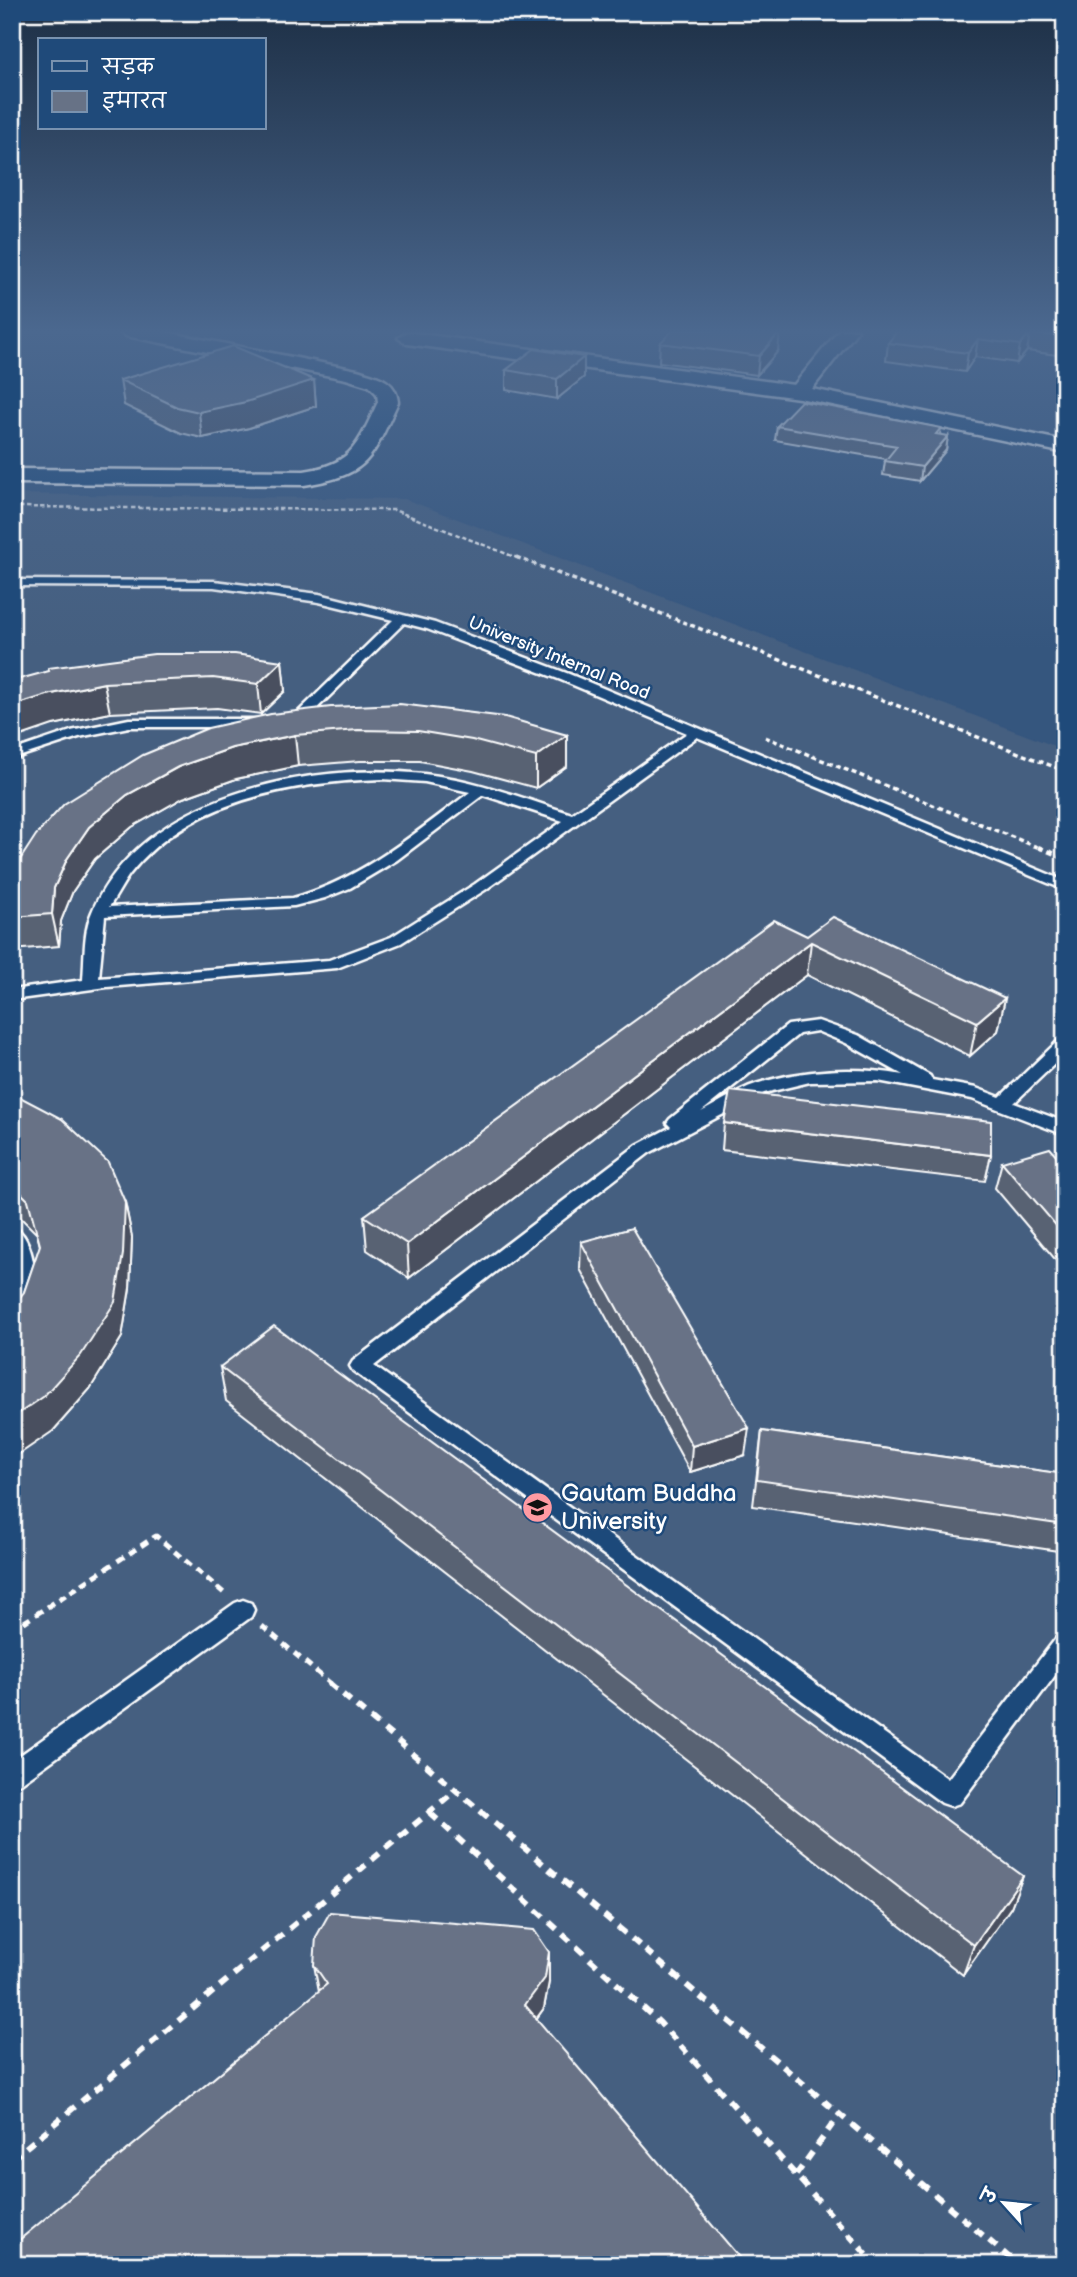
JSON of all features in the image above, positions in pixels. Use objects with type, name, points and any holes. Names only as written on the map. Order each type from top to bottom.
[{"type":"street","points":[[12,476],[331,476],[358,462],[371,436]]},
{"type":"street","points":[[1013,436],[1065,447]]},
{"type":"lane","name":"University Internal Road","points":[[12,583],[214,584],[319,598],[431,626],[540,667],[1065,886]]},
{"type":"lane","points":[[12,755],[76,734],[129,723],[296,722],[401,619]]},
{"type":"lane","points":[[12,995],[91,984],[331,965],[396,940],[480,887],[696,732]]},
{"type":"lane","points":[[91,984],[99,912],[125,872],[157,839],[228,800],[292,781],[364,775],[425,778],[480,791],[573,819]]},
{"type":"lane","points":[[99,912],[294,902],[319,897],[359,879],[480,791]]},
{"type":"lane","points":[[937,1087],[852,1039],[818,1026],[794,1029],[643,1149],[360,1366],[951,1795],[1065,1644]]},
{"type":"lane","points":[[1003,1104],[1065,1044]]},
{"type":"lane","points":[[643,1149],[759,1089],[810,1077],[878,1076],[976,1094],[1065,1129]]},
{"type":"lane","points":[[12,1233],[21,1245],[24,1293],[12,1319]]},
{"type":"lane","points":[[12,1775],[243,1610]]},
{"type":"path","points":[[12,507],[394,510],[1065,771]]},
{"type":"path","points":[[12,1630],[156,1536],[1018,2265]]},
{"type":"path","points":[[12,2159],[456,1790]]},
{"type":"path","points":[[430,1813],[660,2023],[876,2265]]},
{"type":"path","points":[[796,2175],[840,2114]]},
{"type":"shaded area","name":"Gautam Buddha University","points":[[12,494],[405,499],[1065,750],[1065,2265],[12,2265]]},
{"type":"building","points":[[839,436],[948,436],[922,467],[885,461],[897,446]]},
{"type":"building","points":[[154,654],[235,654],[282,661],[258,684],[213,678],[104,683],[47,695],[12,706],[12,681],[49,671],[48,668]]},
{"type":"building","points":[[400,704],[505,717],[567,735],[536,757],[472,740],[418,731],[358,730],[295,735],[232,748],[178,767],[127,795],[89,827],[67,859],[54,888],[52,914],[12,917],[12,872],[36,835],[64,804],[143,755],[208,728],[271,714],[331,707]]},
{"type":"building","points":[[833,917],[1005,998],[977,1022],[811,942],[407,1244],[364,1216],[774,920],[807,936]]},
{"type":"building","points":[[730,1091],[991,1121],[991,1155],[724,1123]]},
{"type":"building","points":[[12,1096],[20,1097],[62,1119],[108,1162],[125,1202],[123,1254],[115,1302],[81,1355],[43,1397],[12,1418],[12,1307],[24,1292],[40,1245],[28,1200],[12,1184]]},
{"type":"building","points":[[1050,1148],[1065,1165],[1065,1236],[1002,1162]]},
{"type":"building","points":[[632,1228],[749,1428],[692,1446],[581,1242]]},
{"type":"building","points":[[274,1326],[1023,1876],[974,1945],[220,1367]]},
{"type":"building","points":[[762,1431],[1065,1474],[1065,1525],[757,1480]]},
{"type":"building","points":[[330,1912],[534,1930],[549,1952],[545,1978],[525,2005],[746,2265],[12,2265],[12,2246],[327,1984],[314,1965],[316,1937]]},
{"type":"place","name":"Gautam Buddha University","points":[[538,1507]]}]
